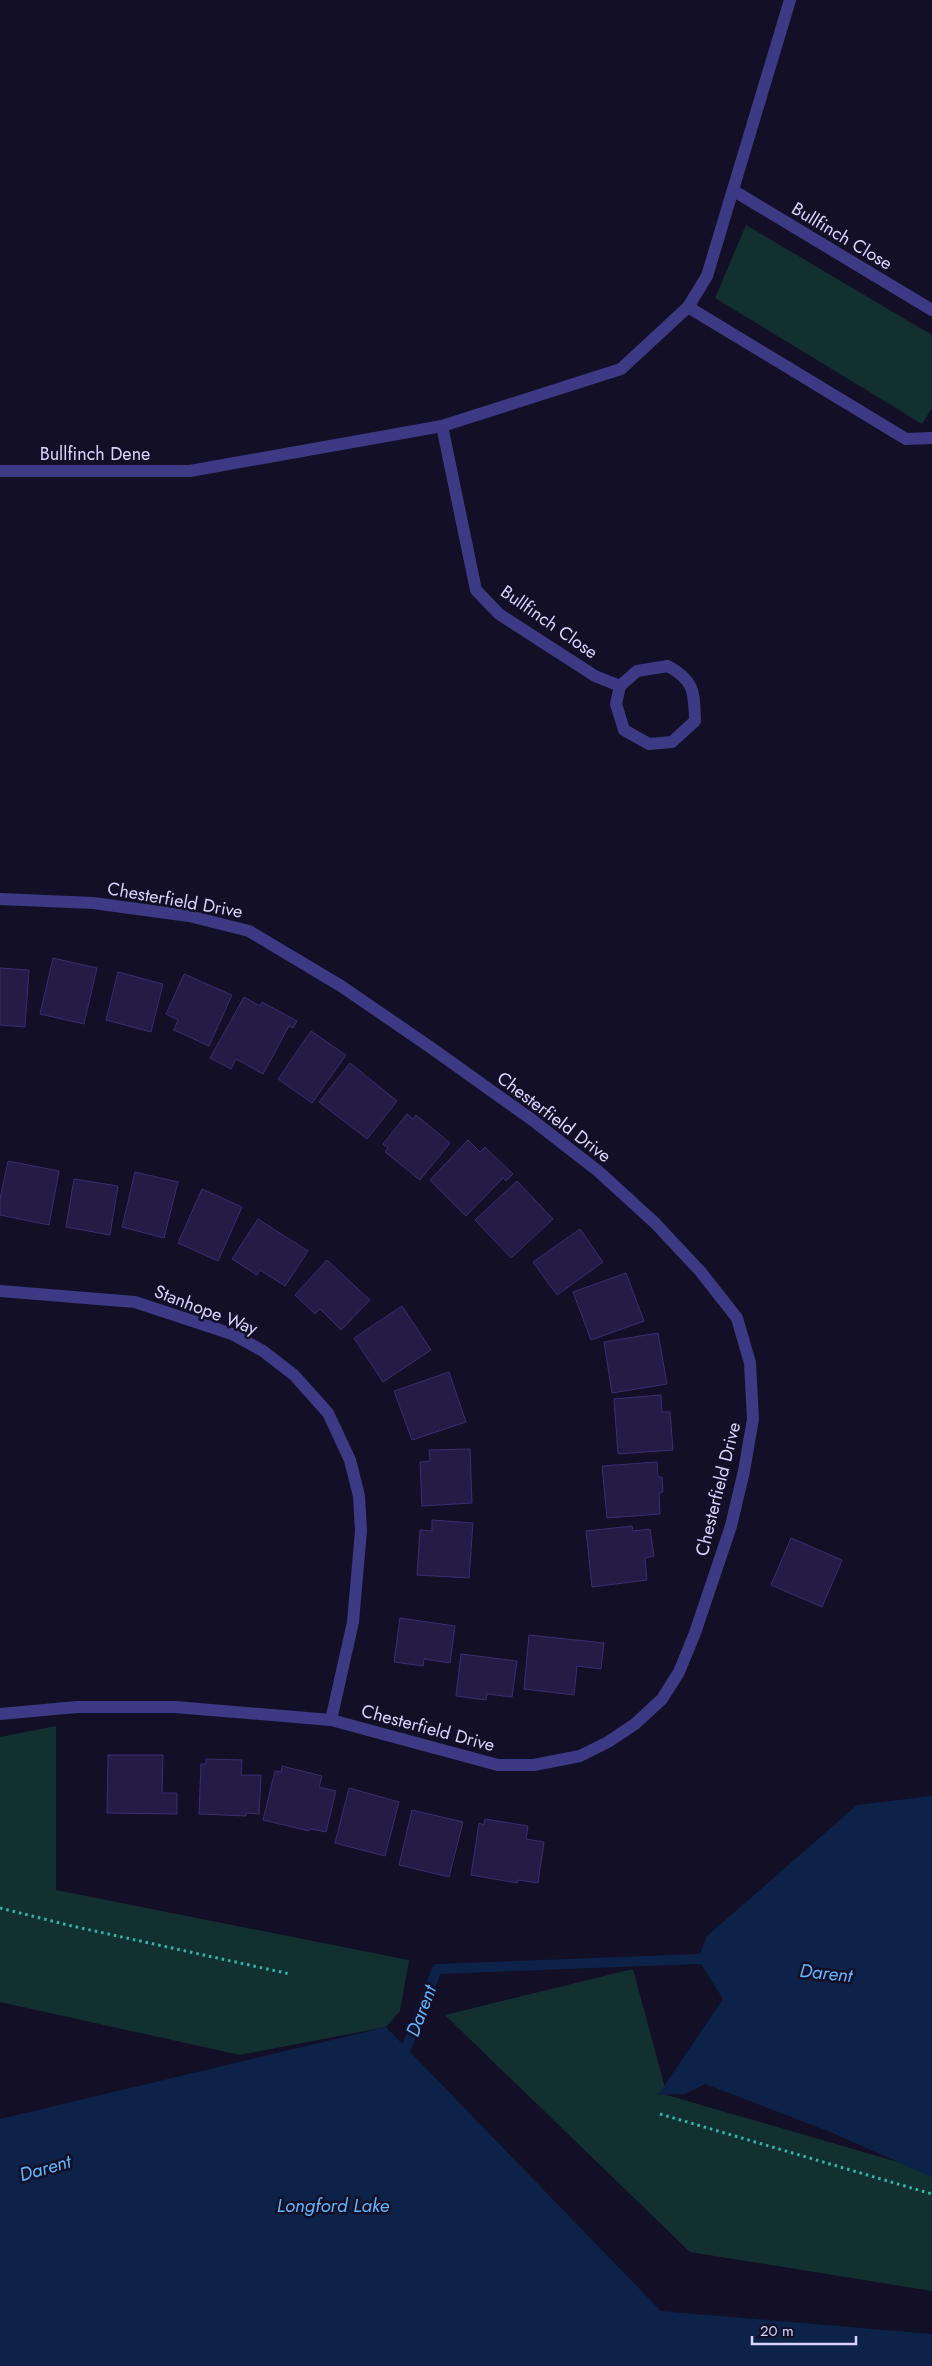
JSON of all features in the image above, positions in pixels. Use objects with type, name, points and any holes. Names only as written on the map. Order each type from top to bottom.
[{"type":"street","points":[[442,426],[621,369],[688,307],[707,276],[790,0]]},
{"type":"street","name":"Bullfinch Close","points":[[734,191],[932,310]]},
{"type":"street","points":[[688,307],[906,439],[932,438]]},
{"type":"street","name":"Bullfinch Close","points":[[442,426],[476,590],[499,614],[595,676],[620,686]]},
{"type":"street","name":"Bullfinch Dene","points":[[0,471],[190,471],[442,426]]},
{"type":"street","points":[[668,666],[684,675],[694,692],[695,721],[672,742],[649,744],[624,730],[616,704],[620,686],[637,671],[668,666]]},
{"type":"street","name":"Chesterfield Drive","points":[[0,899],[93,903],[189,916],[249,931],[341,986],[430,1047],[531,1119],[590,1166],[655,1223],[700,1272],[737,1318],[750,1362],[753,1419],[744,1472],[731,1526],[695,1633],[679,1672],[662,1699],[635,1724],[601,1746],[580,1756],[534,1765],[498,1765],[331,1720],[175,1707],[77,1706],[0,1714]]},
{"type":"street","name":"Stanhope Way","points":[[0,1291],[135,1302],[232,1334],[263,1351],[294,1375],[328,1413],[350,1460],[359,1496],[362,1531],[354,1622],[331,1720]]},
{"type":"path","points":[[0,1908],[72,1926],[290,1974]]},
{"type":"path","points":[[660,2114],[932,2194]]},
{"type":"green space","points":[[746,225],[932,335],[932,408],[922,424],[715,298]]},
{"type":"green space","points":[[56,1726],[56,1890],[409,1960],[400,2011],[386,2027],[240,2055],[0,2002],[0,1737]]},
{"type":"green space","points":[[633,1969],[667,2095],[932,2172],[932,2291],[690,2252],[445,2015]]},
{"type":"water","points":[[932,1796],[932,2177],[828,2131],[705,2084],[685,2094],[658,2095],[723,1999],[698,1959],[707,1936],[857,1805]]},
{"type":"water","name":"Longford Lake","points":[[386,2027],[661,2311],[932,2334],[932,2366],[0,2366],[0,2119]]},
{"type":"building","points":[[53,958],[97,968],[84,1024],[40,1014]]},
{"type":"building","points":[[0,968],[29,970],[25,1027],[0,1025]]},
{"type":"building","points":[[118,972],[163,984],[151,1032],[106,1020]]},
{"type":"building","points":[[184,974],[232,995],[209,1046],[174,1030],[178,1020],[166,1014]]},
{"type":"building","points":[[244,997],[260,1006],[262,1002],[297,1021],[293,1028],[289,1026],[263,1074],[236,1059],[231,1069],[210,1058]]},
{"type":"building","points":[[311,1031],[346,1055],[312,1103],[278,1079]]},
{"type":"building","points":[[350,1063],[397,1101],[367,1139],[319,1102]]},
{"type":"building","points":[[407,1114],[413,1119],[416,1115],[450,1143],[420,1180],[385,1152],[388,1148],[383,1144]]},
{"type":"building","points":[[468,1140],[480,1152],[485,1147],[513,1174],[506,1181],[503,1178],[466,1216],[430,1180]]},
{"type":"building","points":[[8,1161],[59,1171],[49,1225],[0,1215],[0,1199]]},
{"type":"building","points":[[135,1172],[178,1182],[164,1238],[122,1227]]},
{"type":"building","points":[[74,1179],[118,1186],[110,1235],[66,1227]]},
{"type":"building","points":[[517,1181],[553,1219],[511,1258],[475,1220]]},
{"type":"building","points":[[202,1189],[242,1207],[218,1261],[178,1243]]},
{"type":"building","points":[[258,1219],[308,1251],[285,1286],[260,1270],[257,1275],[232,1259]]},
{"type":"building","points":[[580,1229],[603,1262],[557,1295],[533,1262]]},
{"type":"building","points":[[327,1260],[370,1300],[341,1330],[320,1309],[315,1314],[295,1295]]},
{"type":"building","points":[[626,1273],[644,1321],[591,1340],[573,1292]]},
{"type":"building","points":[[402,1306],[431,1350],[383,1382],[354,1338]]},
{"type":"building","points":[[658,1333],[667,1384],[612,1393],[604,1342]]},
{"type":"building","points":[[449,1372],[466,1422],[412,1440],[394,1391]]},
{"type":"building","points":[[661,1395],[662,1412],[670,1412],[673,1450],[618,1454],[614,1399]]},
{"type":"building","points":[[470,1449],[472,1503],[422,1506],[420,1462],[430,1461],[429,1450]]},
{"type":"building","points":[[657,1462],[658,1477],[662,1477],[663,1492],[659,1493],[660,1514],[607,1518],[602,1466]]},
{"type":"building","points":[[432,1520],[473,1523],[469,1578],[417,1575],[420,1530],[432,1531]]},
{"type":"building","points":[[632,1526],[633,1531],[650,1529],[654,1556],[645,1558],[647,1580],[592,1587],[586,1531]]},
{"type":"building","points":[[791,1538],[842,1560],[822,1607],[771,1585]]},
{"type":"building","points":[[400,1618],[455,1626],[450,1663],[424,1659],[423,1666],[394,1662]]},
{"type":"building","points":[[529,1635],[604,1643],[601,1669],[577,1666],[574,1695],[524,1689]]},
{"type":"building","points":[[461,1654],[517,1661],[512,1697],[487,1694],[486,1700],[456,1696]]},
{"type":"building","points":[[108,1755],[163,1755],[162,1793],[177,1793],[177,1814],[107,1813]]},
{"type":"building","points":[[206,1759],[242,1760],[241,1775],[261,1775],[259,1814],[246,1813],[246,1816],[199,1814],[201,1764],[206,1764]]},
{"type":"building","points":[[282,1766],[322,1776],[319,1787],[336,1791],[326,1832],[311,1829],[309,1831],[263,1820],[275,1771],[281,1772]]},
{"type":"building","points":[[349,1788],[399,1802],[385,1856],[335,1843]]},
{"type":"building","points":[[412,1810],[463,1822],[449,1877],[399,1865]]},
{"type":"building","points":[[485,1819],[528,1826],[526,1839],[544,1842],[538,1883],[518,1880],[517,1883],[471,1875],[479,1823],[484,1825]]},
{"type":"waterway","name":"Darent","points":[[406,2049],[437,1969],[710,1960]]}]
